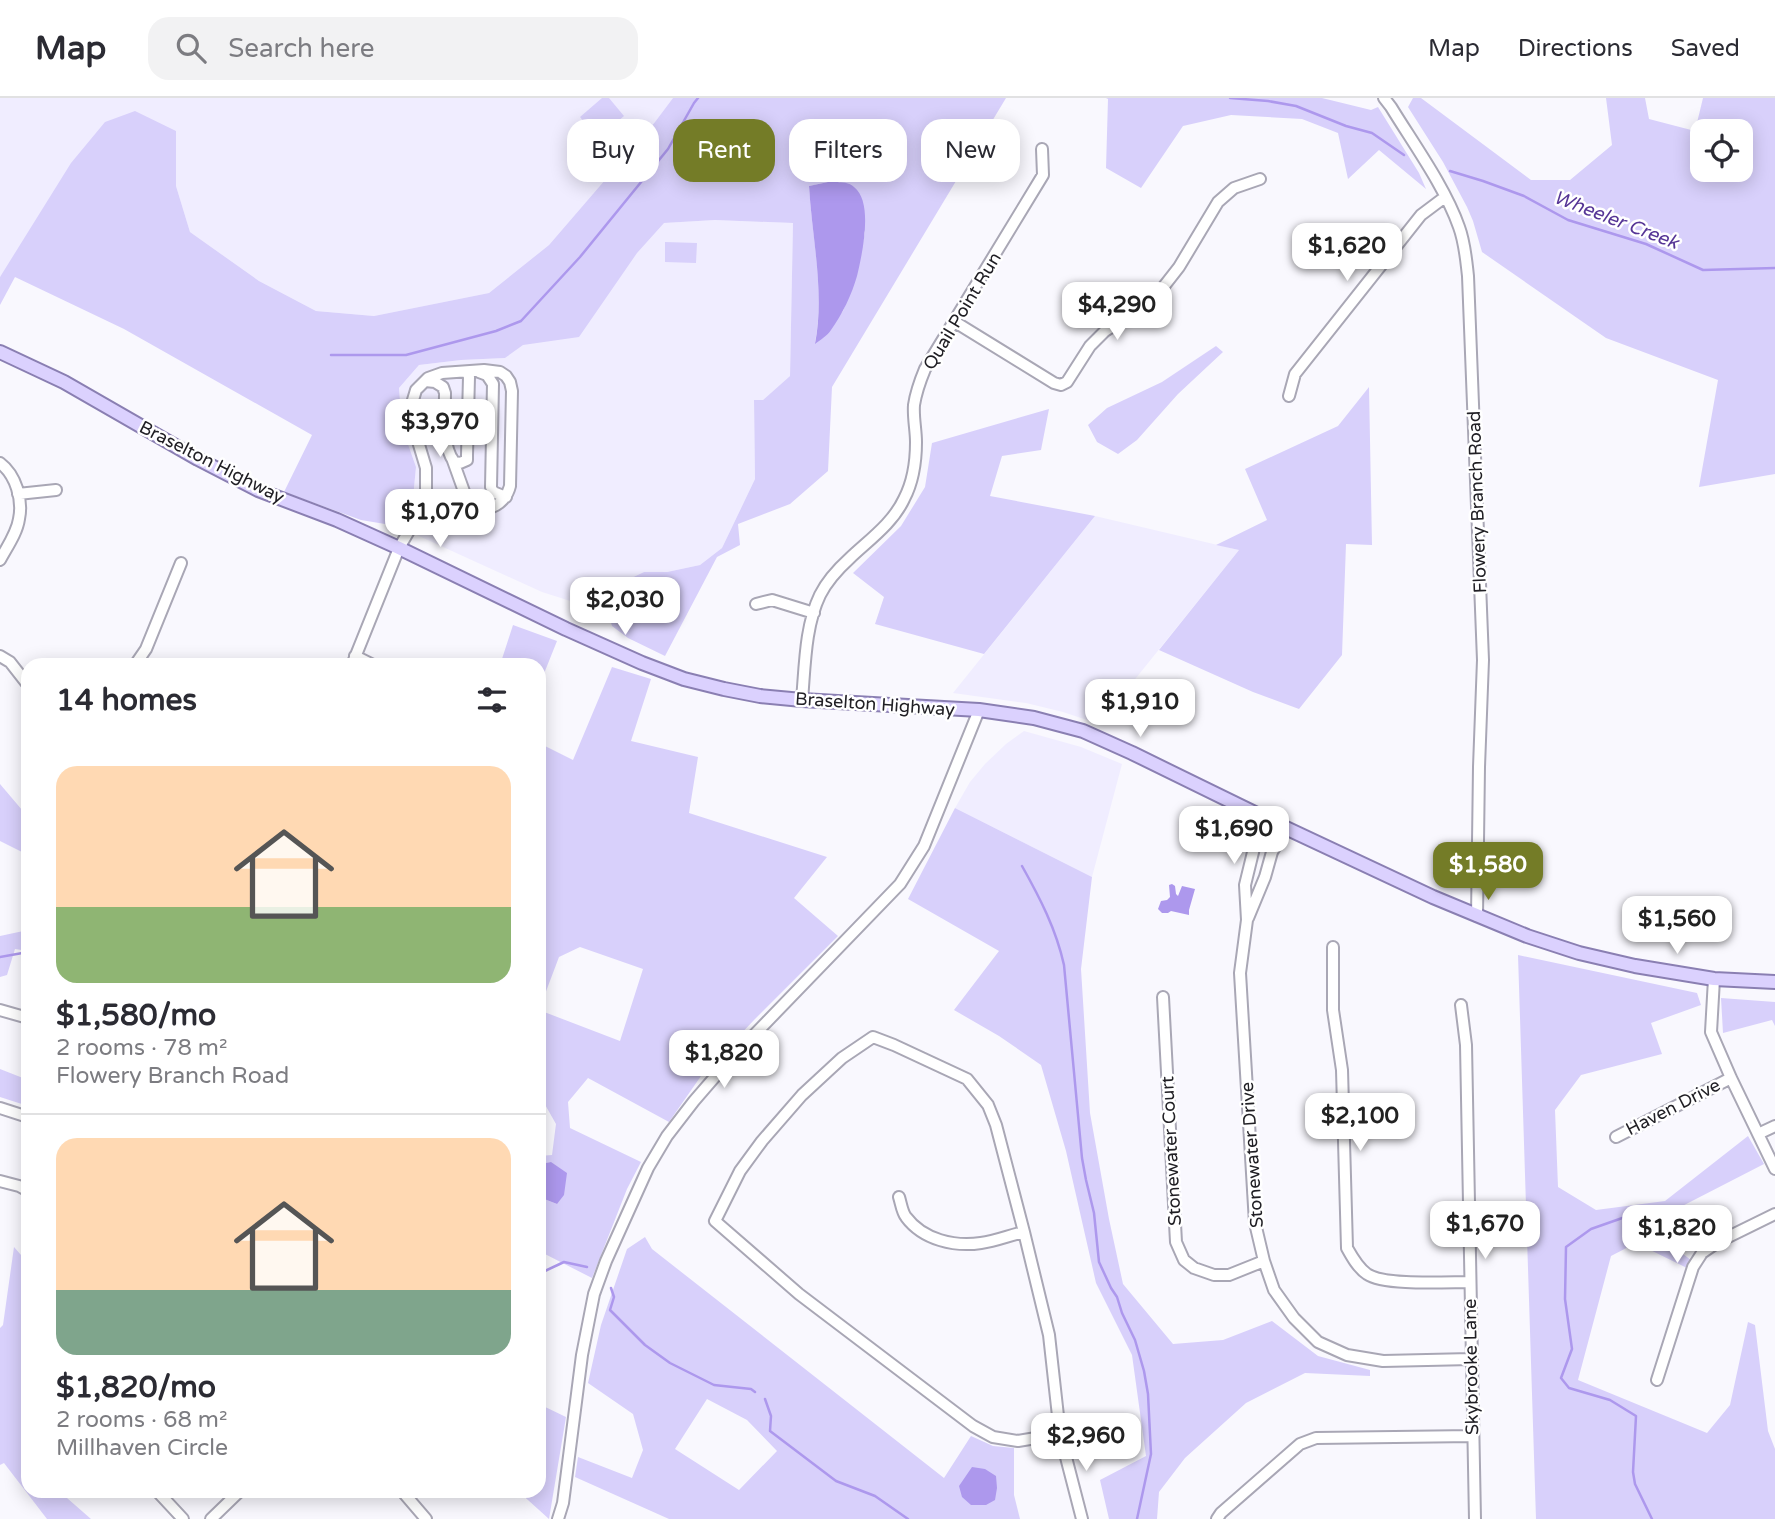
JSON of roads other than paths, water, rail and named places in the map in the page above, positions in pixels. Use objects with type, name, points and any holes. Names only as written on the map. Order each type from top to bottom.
[{"type":"main road","name":"Braselton Highway","points":[[0,352],[64,382],[258,489],[337,520],[529,612],[642,663],[684,678],[724,690],[760,696],[979,710],[1034,718],[1083,731],[1286,829],[1527,936],[1579,953],[1635,966],[1714,979],[1775,982]]},
{"type":"street","points":[[1387,102],[1399,98]]},
{"type":"street","name":"Flowery Branch Road","points":[[1387,102],[1445,197],[1465,246],[1483,660],[1477,916]]},
{"type":"street","name":"Quail Point Run","points":[[802,700],[807,648],[820,596],[847,561],[891,520],[904,500],[916,459],[914,407],[917,388],[925,369],[1043,175],[1042,149]]},
{"type":"street","points":[[955,322],[1061,385],[1067,382],[1090,346],[1105,331],[1139,309],[1161,290],[1179,267],[1218,202],[1234,188],[1260,179]]},
{"type":"street","points":[[1289,396],[1295,374],[1421,215],[1445,197]]},
{"type":"street","points":[[355,658],[399,548],[420,512],[426,492],[426,468],[410,410],[416,390],[425,381],[428,378],[442,373],[476,371],[500,372],[506,376],[513,391],[510,486],[502,503],[495,507],[485,508],[470,503],[446,441],[443,387],[435,382],[425,381]]},
{"type":"street","points":[[452,458],[454,462],[460,463],[467,460],[469,377],[476,371]]},
{"type":"street","points":[[476,371],[487,375],[493,384],[491,487],[494,492],[506,497]]},
{"type":"street","points":[[0,463],[16,485],[20,504],[19,520],[0,560]]},
{"type":"street","points":[[18,494],[56,490]]},
{"type":"street","points":[[140,658],[181,563]]},
{"type":"street","points":[[756,604],[772,600],[814,613]]},
{"type":"street","points":[[0,656],[10,662],[21,676]]},
{"type":"street","points":[[558,1519],[563,1503],[582,1355],[594,1294],[648,1168],[667,1136],[726,1064],[900,884],[925,846],[979,710]]},
{"type":"street","name":"Stonewater Drive","points":[[1265,818],[1255,844],[1245,885],[1247,920],[1240,973],[1255,1223],[1274,1290],[1294,1318],[1318,1342],[1347,1355],[1382,1361],[1471,1359]]},
{"type":"street","name":"Stonewater Drive","points":[[1247,920],[1272,852],[1286,829]]},
{"type":"street","points":[[1333,947],[1333,1010],[1342,1069],[1347,1248],[1354,1261],[1367,1274],[1383,1281],[1470,1282]]},
{"type":"street","points":[[1714,979],[1711,1032],[1775,1169]]},
{"type":"street","name":"Stonewater Court","points":[[1163,997],[1176,1242],[1184,1260],[1194,1268],[1214,1275],[1229,1275],[1264,1261]]},
{"type":"street","name":"Skybrooke Lane","points":[[1461,1005],[1466,1045],[1475,1519]]},
{"type":"street","points":[[0,1010],[21,1016]]},
{"type":"street","points":[[1060,1434],[1018,1441],[993,1437],[973,1426],[799,1294],[715,1221],[740,1171],[762,1140],[802,1095],[842,1058],[873,1037],[967,1079],[988,1105],[996,1125],[1049,1335],[1060,1434],[1082,1519]]},
{"type":"street","name":"Haven Drive","points":[[1616,1136],[1731,1078]]},
{"type":"street","points":[[0,1108],[21,1115]]},
{"type":"street","points":[[1758,1134],[1775,1126]]},
{"type":"street","points":[[0,1181],[21,1187]]},
{"type":"street","points":[[899,1197],[905,1216],[918,1229],[936,1239],[959,1245],[981,1243],[1024,1231]]},
{"type":"street","points":[[1657,1380],[1693,1267],[1702,1253],[1718,1242],[1775,1214]]},
{"type":"street","points":[[1217,1519],[1300,1444],[1316,1438],[1473,1436]]},
{"type":"street","points":[[164,1498],[183,1519]]},
{"type":"street","points":[[211,1519],[233,1498]]},
{"type":"street","points":[[408,1498],[426,1519]]},
{"type":"waterway","points":[[331,355],[406,355],[496,331],[521,321],[580,257],[668,149],[698,98]]},
{"type":"waterway","name":"Wheeler Creek","points":[[1230,98],[1296,106],[1346,126],[1372,133],[1404,155]]},
{"type":"waterway","name":"Wheeler Creek","points":[[1450,171],[1524,196],[1568,220],[1646,244],[1703,270],[1775,268]]},
{"type":"waterway","points":[[1022,866],[1047,914],[1064,965],[1082,1158],[1094,1213],[1099,1262],[1135,1340],[1144,1371],[1151,1454],[1137,1519]]},
{"type":"waterway","points":[[0,957],[21,953]]},
{"type":"waterway","points":[[1628,1216],[1591,1229],[1566,1247],[1565,1299],[1572,1349],[1561,1378],[1569,1388],[1610,1400],[1636,1416],[1633,1472],[1635,1484],[1652,1519]]},
{"type":"waterway","points":[[546,1271],[564,1262],[587,1267]]},
{"type":"waterway","points":[[611,1288],[614,1297],[610,1310],[645,1345],[670,1363],[714,1385],[751,1389],[755,1392]]},
{"type":"waterway","points":[[765,1399],[771,1416],[770,1431],[836,1481],[875,1496],[908,1519]]}]
